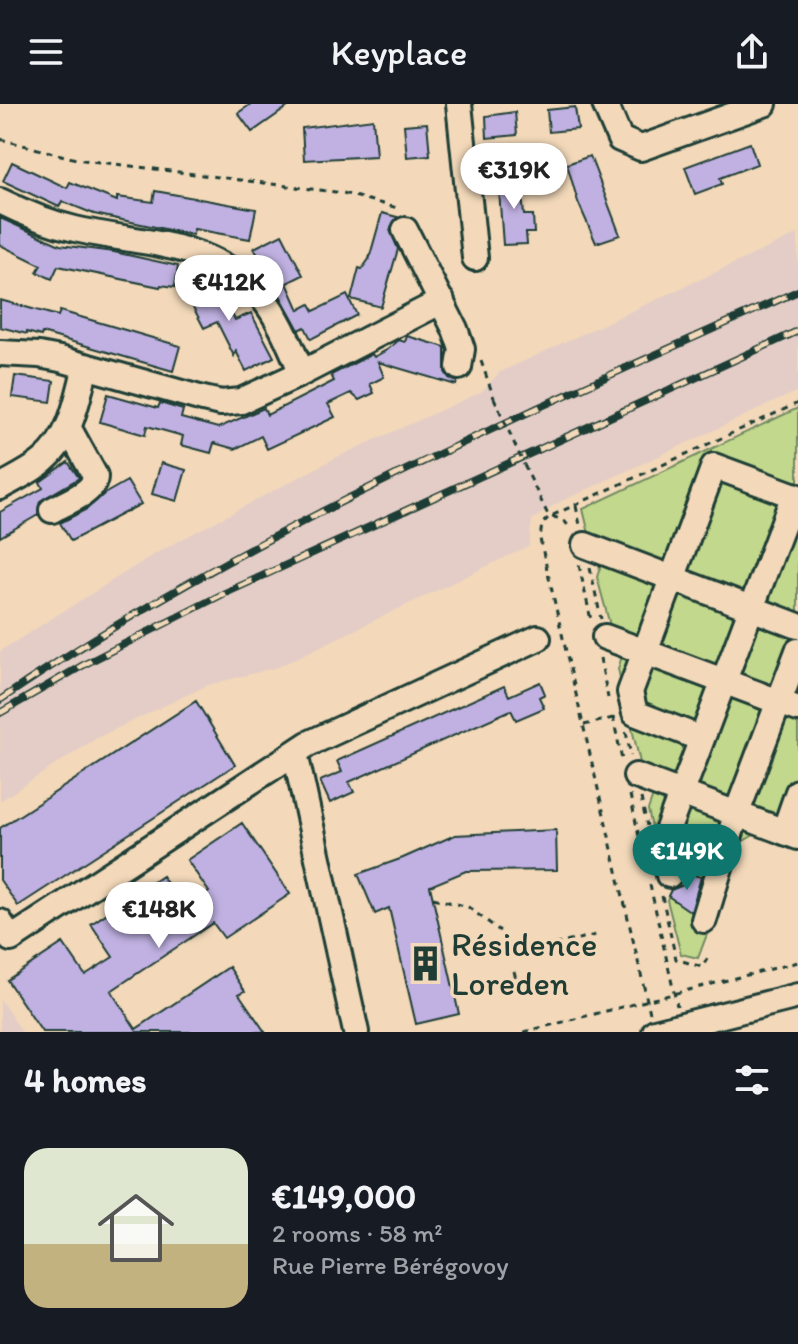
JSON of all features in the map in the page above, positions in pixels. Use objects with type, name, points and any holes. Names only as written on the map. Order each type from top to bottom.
[{"type":"street","points":[[459,104],[475,258]]},
{"type":"street","points":[[605,104],[620,139],[641,148],[764,104]]},
{"type":"street","points":[[0,201],[59,225],[185,250],[221,263],[253,288],[272,310],[302,373]]},
{"type":"street","points":[[404,220],[469,360]]},
{"type":"street","points":[[0,353],[39,355],[221,403],[241,401],[442,301]]},
{"type":"street","points":[[0,487],[40,464],[55,449],[68,427],[86,366]]},
{"type":"street","points":[[52,510],[91,488],[95,482],[95,476],[68,427]]},
{"type":"street","points":[[664,879],[663,842],[796,496],[714,466],[630,692],[635,713],[702,739]]},
{"type":"street","points":[[585,545],[798,626]]},
{"type":"street","points":[[605,637],[788,705]]},
{"type":"street","points":[[0,922],[11,939],[308,744],[538,638]]},
{"type":"street","points":[[704,920],[736,815],[788,705],[798,651]]},
{"type":"street","points":[[295,753],[356,1032]]},
{"type":"street","points":[[636,776],[791,834],[798,792]]},
{"type":"street","points":[[736,815],[753,844]]},
{"type":"street","points":[[654,1027],[798,996]]},
{"type":"path","points":[[0,139],[76,159],[343,193],[404,220]]},
{"type":"path","points":[[469,360],[494,398],[549,517]]},
{"type":"path","points":[[654,1027],[540,539],[542,524],[549,517],[798,403]]},
{"type":"path","points":[[576,506],[605,637]]},
{"type":"path","points":[[584,725],[613,718]]},
{"type":"path","points":[[625,730],[649,837]]},
{"type":"path","points":[[664,879],[676,959],[702,967],[709,956]]},
{"type":"path","points":[[433,898],[468,907],[500,931]]},
{"type":"path","points":[[531,950],[600,934]]},
{"type":"path","points":[[524,1032],[798,962]]},
{"type":"path","points":[[514,971],[516,979]]},
{"type":"shaded area","points":[[798,234],[798,391],[556,504],[532,520],[529,546],[278,667],[208,685],[97,738],[0,801],[0,651],[156,553],[339,456],[481,392],[500,372]]},
{"type":"shaded area","points":[[0,999],[22,1032],[0,1032]]},
{"type":"green space","points":[[798,408],[798,846],[759,832],[742,842],[698,958],[681,954],[667,900],[672,886],[665,883],[648,810],[659,778],[642,771],[618,669],[628,637],[611,629],[597,577],[607,546],[590,538],[583,509]]},
{"type":"building","points":[[251,104],[292,104],[252,132],[238,113]]},
{"type":"building","points":[[575,107],[578,129],[549,132],[547,110]]},
{"type":"building","points":[[515,112],[517,135],[487,138],[486,116]]},
{"type":"building","points":[[373,119],[376,156],[304,160],[302,128]]},
{"type":"building","points":[[427,123],[430,155],[407,157],[404,125]]},
{"type":"building","points":[[750,143],[757,164],[720,178],[722,184],[695,194],[685,167]]},
{"type":"building","points":[[590,156],[620,235],[596,243],[578,202],[567,164]]},
{"type":"building","points":[[12,162],[67,188],[70,182],[117,201],[117,197],[153,202],[155,191],[256,209],[250,239],[194,229],[193,235],[94,214],[62,201],[59,207],[3,181]]},
{"type":"building","points":[[520,174],[524,215],[533,215],[534,233],[526,233],[527,244],[503,245],[498,176]]},
{"type":"building","points":[[382,213],[397,217],[390,230],[398,249],[381,307],[351,299],[359,268],[362,269],[369,259]]},
{"type":"building","points":[[0,218],[60,245],[114,252],[178,266],[175,287],[160,287],[58,266],[52,279],[37,272],[41,265],[0,245]]},
{"type":"building","points":[[282,234],[303,275],[287,283],[299,310],[310,304],[314,311],[347,295],[357,315],[311,339],[305,327],[299,330],[254,248]]},
{"type":"building","points":[[208,275],[213,277],[235,320],[251,313],[274,357],[246,371],[236,351],[234,356],[217,322],[204,328],[183,288]]},
{"type":"building","points":[[0,300],[58,316],[60,311],[180,346],[173,371],[42,333],[41,336],[27,334],[0,327]]},
{"type":"building","points":[[407,336],[445,347],[445,372],[457,382],[456,385],[378,362],[384,377],[370,384],[374,393],[359,400],[351,393],[328,404],[335,417],[267,449],[261,436],[235,449],[214,443],[211,453],[181,445],[183,436],[147,426],[145,435],[100,422],[108,394],[158,408],[160,403],[183,410],[181,418],[218,428],[264,408],[267,415],[334,381],[331,375],[372,354],[374,357],[399,340],[405,342]]},
{"type":"building","points":[[15,376],[54,381],[51,402],[12,397]]},
{"type":"building","points":[[68,462],[79,478],[40,501],[38,515],[0,537],[0,512],[43,488],[40,482]]},
{"type":"building","points":[[161,463],[186,470],[177,501],[152,494]]},
{"type":"building","points":[[127,481],[141,504],[71,541],[60,523],[87,509],[104,494]]},
{"type":"building","points":[[540,682],[545,694],[539,697],[544,708],[516,720],[511,710],[349,782],[354,792],[330,803],[320,781],[342,772],[337,761],[504,686],[509,696]]},
{"type":"building","points":[[196,701],[235,765],[18,906],[0,880],[0,828]]},
{"type":"building","points":[[242,823],[290,894],[224,938],[213,923],[111,991],[136,1029],[229,967],[245,991],[239,994],[265,1032],[42,1032],[7,980],[63,943],[85,975],[113,957],[91,924],[162,876],[184,909],[209,892],[187,860]]},
{"type":"building","name":"Résidence Loreden","points":[[556,830],[557,870],[466,871],[430,886],[459,1014],[416,1024],[389,908],[375,914],[358,874],[455,835]]},
{"type":"building","points":[[687,873],[701,877],[691,912],[668,896],[671,890],[686,884]]},
{"type":"railway","points":[[0,700],[191,582],[290,528],[491,430],[798,291]]},
{"type":"railway","points":[[0,713],[87,663],[223,594],[798,331]]},
{"type":"place","name":"Résidence Loreden","points":[[425,964]]}]
